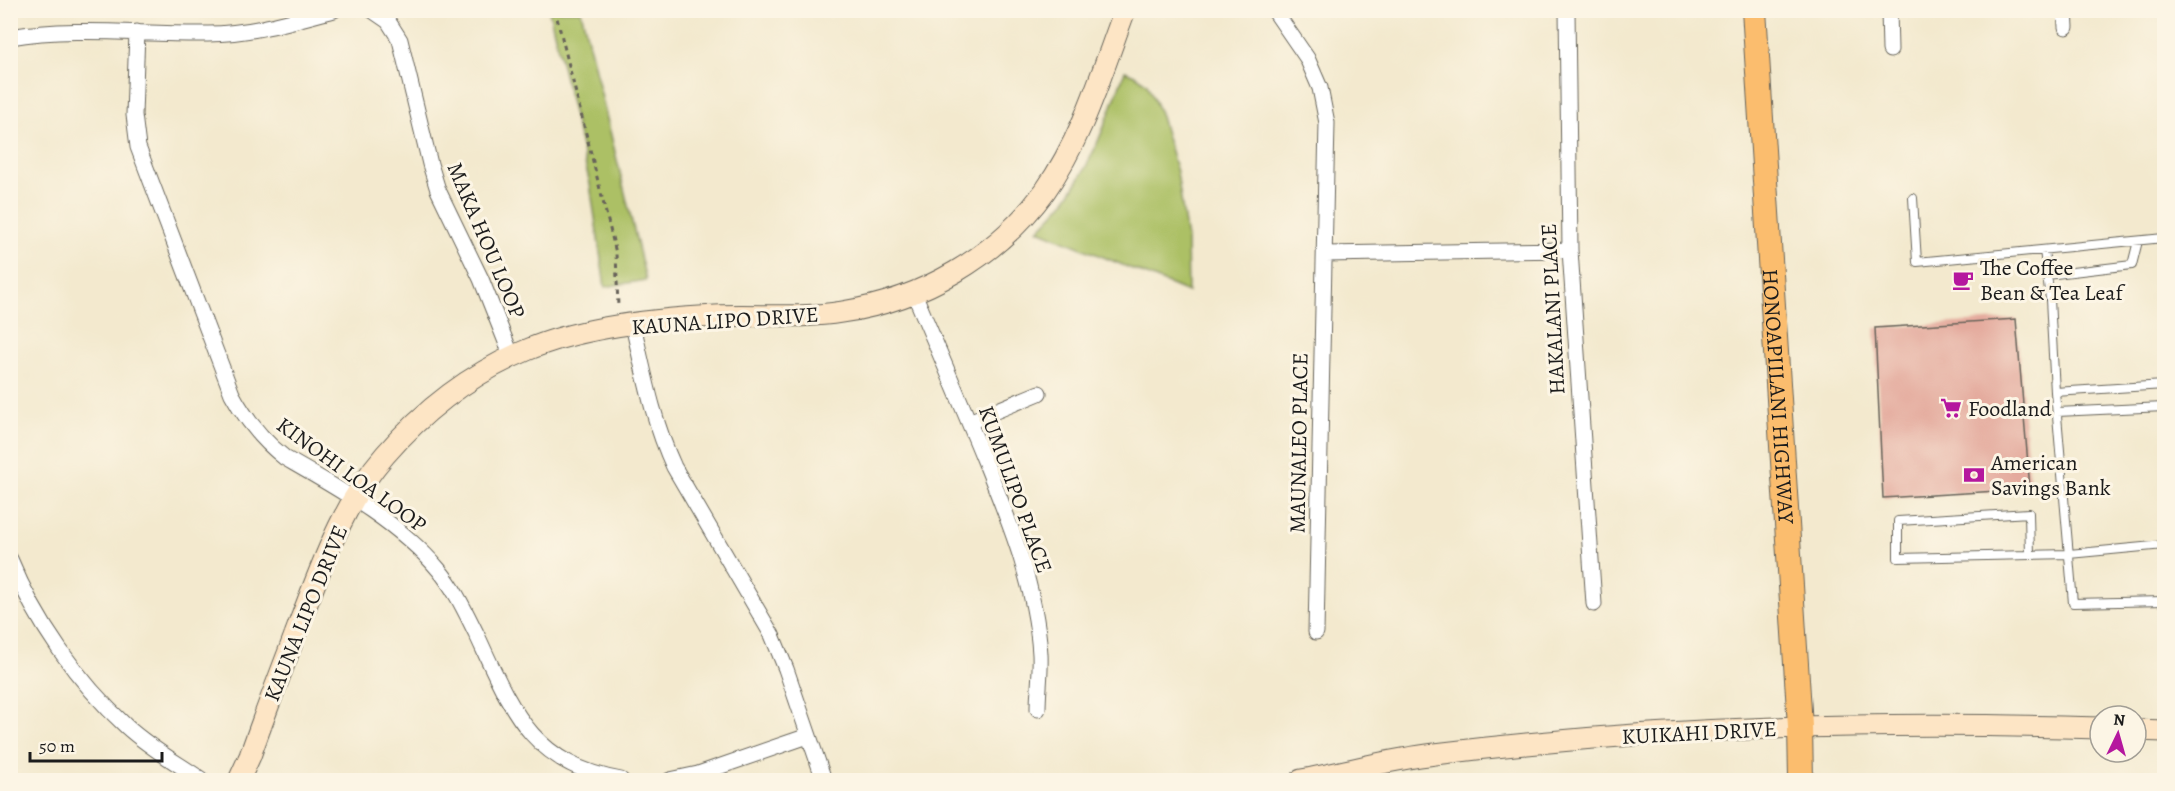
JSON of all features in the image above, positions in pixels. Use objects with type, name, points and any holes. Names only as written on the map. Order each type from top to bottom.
[{"type":"main road","name":"HONOAPIILANI HIGHWAY","points":[[1755,10],[1800,726],[1801,780]]},
{"type":"street","points":[[10,37],[31,33],[85,30],[234,33],[260,29],[334,10]]},
{"type":"street","name":"MAKA HOU LOOP","points":[[372,10],[388,21],[400,40],[438,190],[481,279],[512,357]]},
{"type":"street","name":"KAUNA LIPO DRIVE","points":[[239,780],[333,537],[354,499],[382,458],[414,424],[450,393],[490,368],[529,349],[577,334],[716,316],[770,317],[841,313],[875,306],[914,293],[940,281],[970,263],[997,242],[1022,218],[1044,191],[1063,162],[1078,131],[1125,10]]},
{"type":"street","name":"MAUNALEO PLACE","points":[[1274,10],[1307,58],[1320,88],[1327,123],[1316,632]]},
{"type":"street","name":"HAKALANI PLACE","points":[[1567,10],[1570,250],[1594,604]]},
{"type":"street","points":[[1889,10],[1890,50]]},
{"type":"street","points":[[2065,10],[2066,27]]},
{"type":"street","name":"KINOHI LOA LOOP","points":[[137,32],[134,115],[142,163],[232,394],[249,423],[272,448],[285,458],[375,512],[426,555],[440,570],[462,605],[508,703],[530,733],[558,756],[612,780]]},
{"type":"street","points":[[1325,254],[1570,250]]},
{"type":"street","name":"KUMULIPO PLACE","points":[[914,293],[1008,520],[1032,601],[1040,656],[1038,709]]},
{"type":"street","points":[[626,326],[664,446],[771,635],[786,669],[824,780]]},
{"type":"street","points":[[969,422],[1039,393]]},
{"type":"street","points":[[10,559],[37,614],[63,655],[93,693],[150,746],[202,780]]},
{"type":"street","name":"KUIKAHI DRIVE","points":[[1301,780],[1433,754],[1595,739],[1800,726],[2088,728]]},
{"type":"street","points":[[2148,730],[2164,730]]},
{"type":"street","points":[[670,780],[698,774],[808,736]]},
{"type":"lane","points":[[1913,198],[1917,262],[2164,238]]},
{"type":"lane","points":[[2047,274],[2132,265],[2138,241]]},
{"type":"lane","points":[[2044,250],[2073,603],[2164,601]]},
{"type":"lane","points":[[2055,392],[2164,385]]},
{"type":"lane","points":[[2057,412],[2164,407]]},
{"type":"lane","points":[[2030,555],[2029,513],[1898,521],[1898,558],[2030,555],[2069,554],[2164,545]]},
{"type":"lane","points":[[1939,780],[1964,778],[1971,780]]},
{"type":"path","points":[[555,10],[616,253],[626,326]]},
{"type":"green space","points":[[549,11],[581,11],[646,280],[605,287],[590,184]]},
{"type":"green space","points":[[1125,71],[1137,76],[1147,84],[1160,113],[1177,172],[1187,239],[1188,292],[1038,230],[1063,203],[1083,172],[1099,139]]},
{"type":"building","name":"Foodland","points":[[2016,319],[2030,489],[1883,498],[1875,328]]},
{"type":"place","name":"The Coffee Bean & Tea Leaf","points":[[1963,280]]},
{"type":"place","name":"Foodland","points":[[1951,408]]},
{"type":"place","name":"American Savings Bank","points":[[1974,475]]}]
